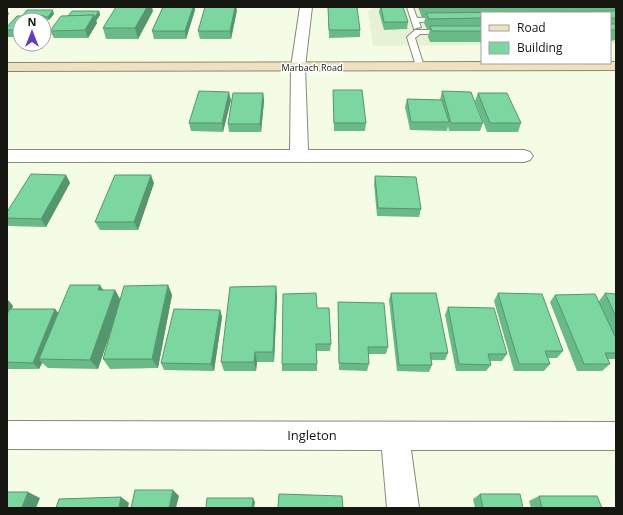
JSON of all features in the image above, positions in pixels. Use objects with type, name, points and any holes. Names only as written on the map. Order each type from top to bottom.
[{"type":"main road","name":"Marbach Road","points":[[7,67],[616,66]]},
{"type":"street","points":[[299,156],[298,67],[306,7]]},
{"type":"street","points":[[7,156],[524,156]]},
{"type":"street","name":"Ingleton","points":[[7,435],[616,436]]},
{"type":"street","points":[[395,435],[403,508]]},
{"type":"lane","points":[[410,7],[418,32]]},
{"type":"lane","points":[[414,20],[452,19]]},
{"type":"lane","points":[[420,66],[411,37],[418,32],[450,32]]},
{"type":"shaded area","points":[[377,7],[616,7],[616,44],[611,44],[611,12],[481,12],[481,45],[373,46],[368,11]]},
{"type":"building","points":[[116,7],[147,7],[135,28],[103,28]]},
{"type":"building","points":[[163,7],[193,7],[185,31],[152,31]]},
{"type":"building","points":[[205,7],[235,7],[230,31],[198,31]]},
{"type":"building","points":[[328,7],[357,7],[360,30],[329,30]]},
{"type":"building","points":[[381,7],[403,7],[408,22],[384,22]]},
{"type":"building","points":[[27,10],[53,10],[52,12],[25,12]]},
{"type":"building","points":[[72,11],[99,11],[95,17],[94,15],[68,16]]},
{"type":"building","points":[[616,11],[616,18],[611,18],[611,12],[521,12]]},
{"type":"building","points":[[481,12],[481,18],[429,19],[426,13]]},
{"type":"building","points":[[94,15],[85,30],[52,31],[52,28],[61,16]]},
{"type":"building","points":[[12,22],[12,30],[7,30],[7,27]]},
{"type":"building","points":[[611,24],[616,24],[616,30],[611,30]]},
{"type":"building","points":[[430,26],[481,26],[481,31],[432,31]]},
{"type":"building","points":[[333,90],[362,90],[366,123],[334,123]]},
{"type":"building","points":[[199,91],[229,92],[222,123],[189,123]]},
{"type":"building","points":[[442,91],[471,92],[483,123],[451,123]]},
{"type":"building","points":[[233,93],[263,93],[260,124],[228,124]]},
{"type":"building","points":[[478,93],[507,93],[521,123],[490,123]]},
{"type":"building","points":[[407,99],[442,100],[449,122],[411,122]]},
{"type":"building","points":[[31,174],[66,175],[41,219],[7,218],[7,212]]},
{"type":"building","points":[[115,175],[151,175],[134,222],[95,222]]},
{"type":"building","points":[[375,176],[416,177],[421,209],[378,208]]},
{"type":"building","points":[[70,285],[100,285],[98,290],[115,290],[90,360],[39,359]]},
{"type":"building","points":[[168,285],[152,359],[103,359],[124,286]]},
{"type":"building","points":[[276,286],[273,352],[255,352],[254,362],[221,362],[230,287]]},
{"type":"building","points":[[316,293],[317,308],[329,308],[331,344],[316,344],[317,364],[282,364],[283,294]]},
{"type":"building","points":[[391,293],[436,293],[448,353],[430,353],[432,365],[399,365]]},
{"type":"building","points":[[498,293],[542,294],[563,351],[545,351],[550,364],[519,364]]},
{"type":"building","points":[[605,293],[616,294],[616,317]]},
{"type":"building","points":[[595,294],[616,338],[616,353],[605,353],[610,364],[584,364],[555,295]]},
{"type":"building","points":[[338,302],[384,303],[388,347],[368,347],[369,364],[339,363]]},
{"type":"building","points":[[448,307],[494,308],[507,354],[488,354],[491,365],[459,364]]},
{"type":"building","points":[[10,309],[55,309],[33,363],[7,362],[7,314]]},
{"type":"building","points":[[174,309],[220,310],[211,364],[161,363]]},
{"type":"building","points":[[135,490],[173,490],[169,508],[131,508]]},
{"type":"building","points":[[7,492],[28,492],[22,507],[47,508],[7,508]]},
{"type":"building","points":[[279,494],[342,496],[343,508],[278,508]]},
{"type":"building","points":[[480,494],[520,494],[523,508],[483,508]]},
{"type":"building","points":[[539,496],[597,496],[602,508],[542,508]]},
{"type":"building","points":[[121,497],[119,508],[56,508],[59,499]]},
{"type":"building","points":[[207,498],[253,498],[252,508],[206,508]]}]
